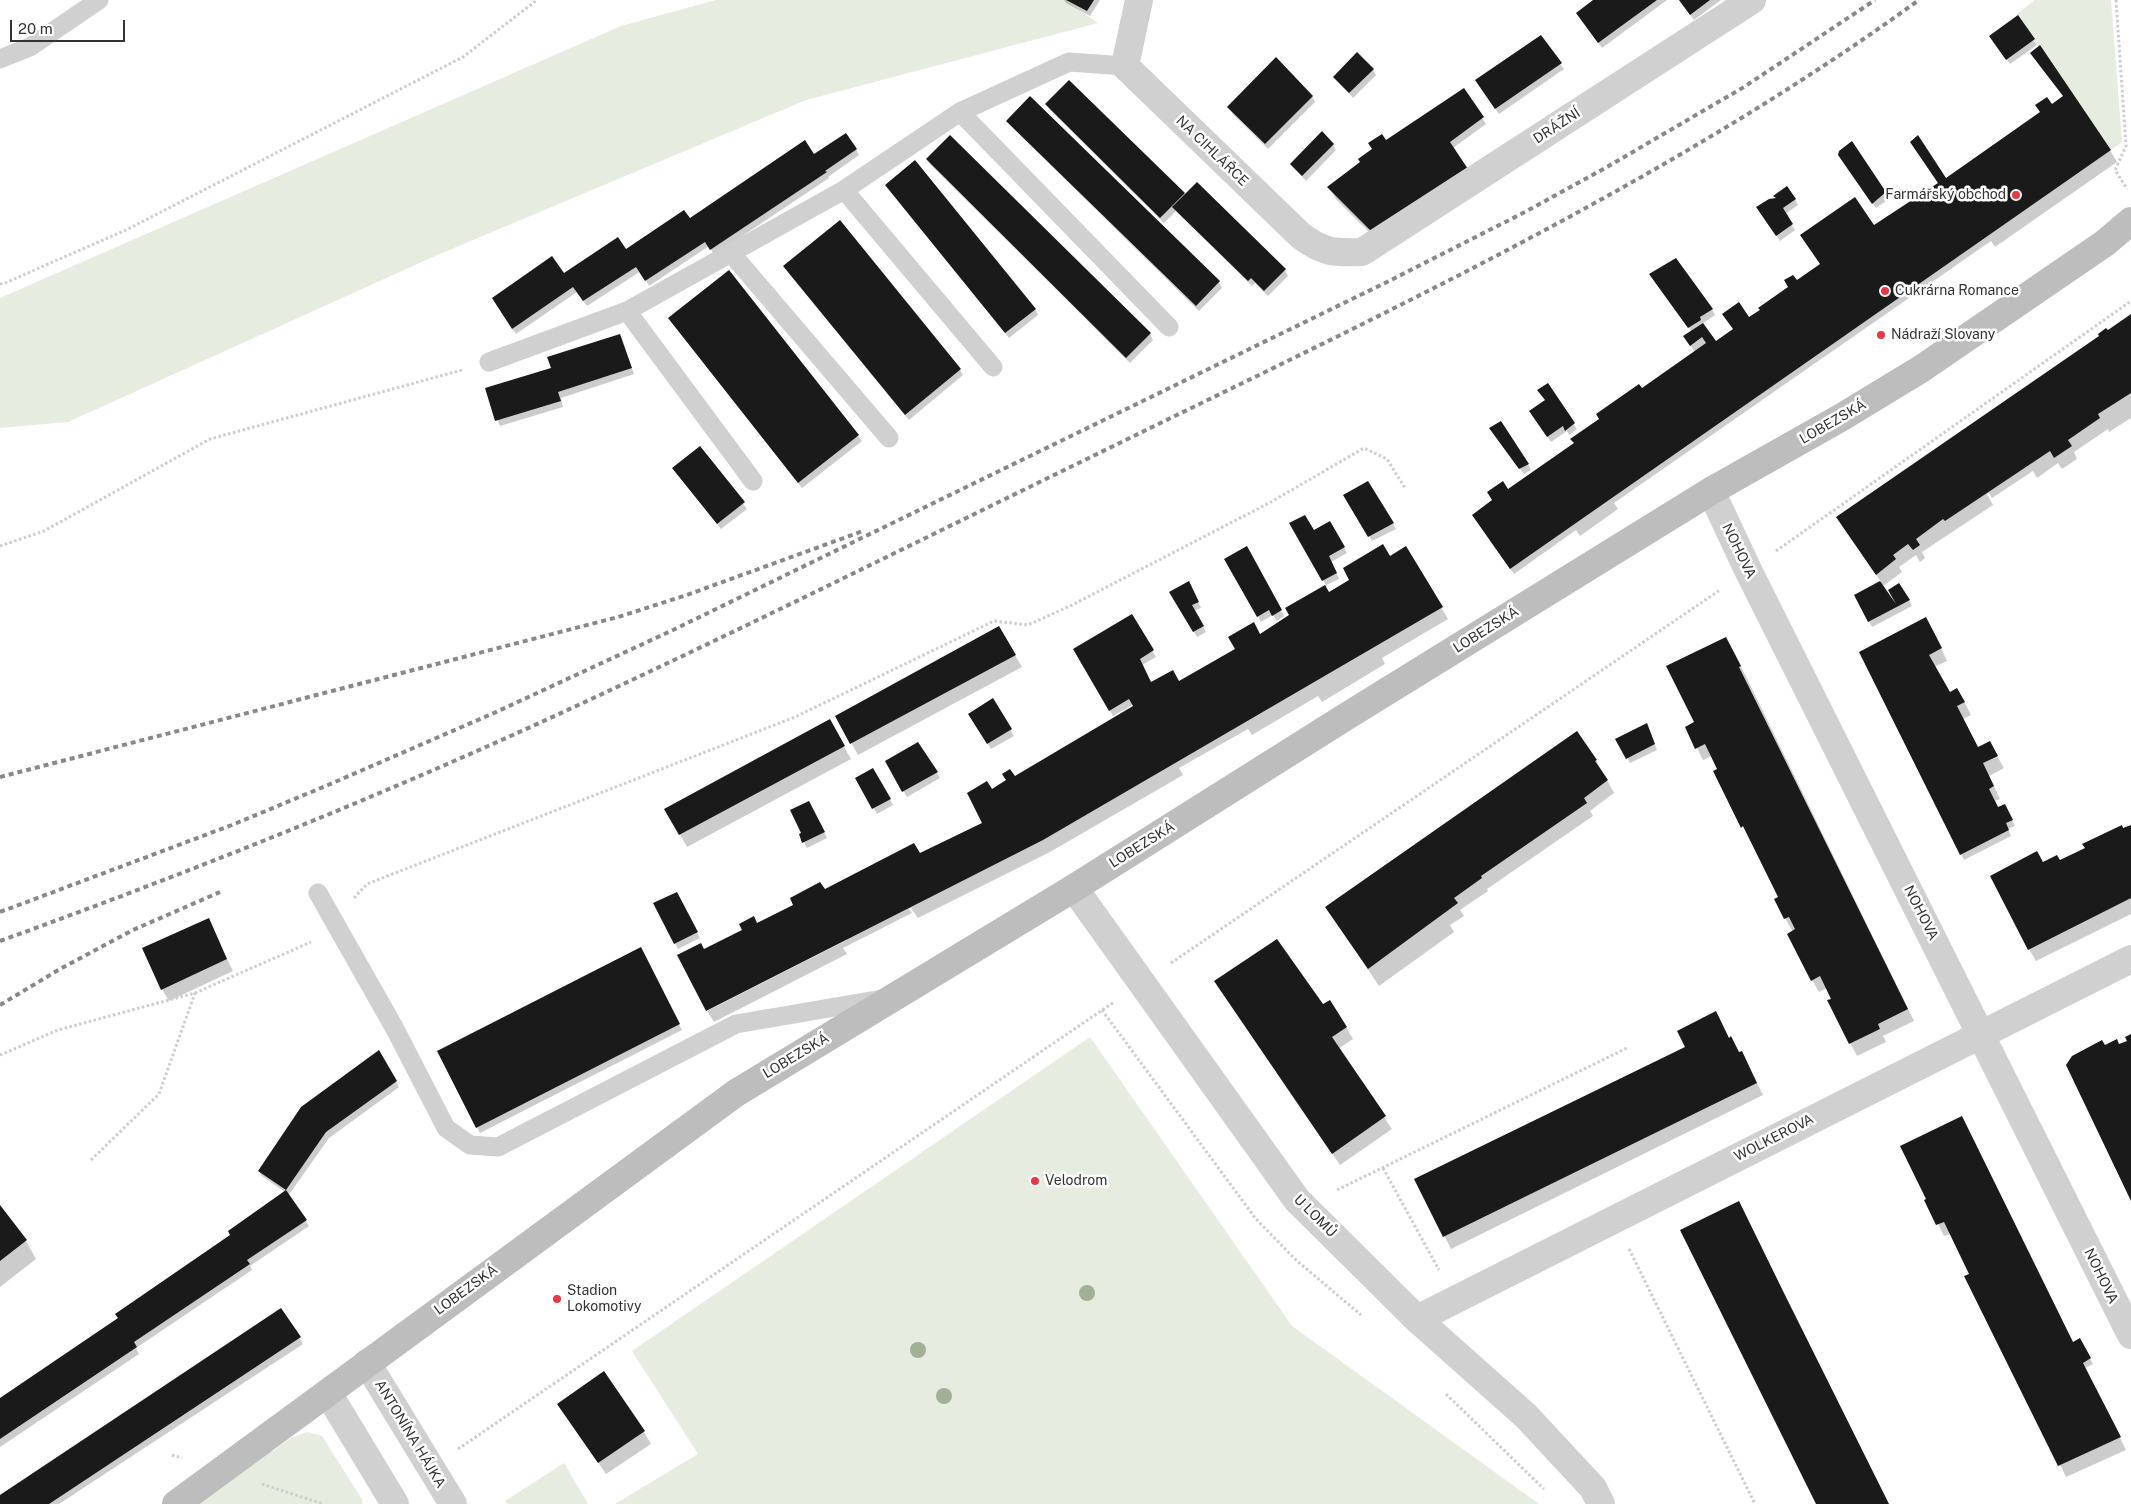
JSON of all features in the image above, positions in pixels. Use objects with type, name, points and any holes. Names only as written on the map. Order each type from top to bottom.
[{"type":"street","points":[[1125,66],[1140,0]]},
{"type":"street","name":"DRÁŽNÍ","points":[[1362,252],[1752,0]]},
{"type":"street","name":"NA CIHLÁŘCE","points":[[1125,66],[1301,236],[1319,249],[1336,253],[1362,252]]},
{"type":"street","name":"LOBEZSKÁ","points":[[176,1504],[736,1093],[1074,888],[1338,721],[1711,491],[1842,418],[1921,369],[2104,243],[2131,221]]},
{"type":"street","name":"NOHOVA","points":[[1711,491],[1748,570],[2131,1335]]},
{"type":"street","name":"U LOMŮ","points":[[1074,888],[1297,1200],[1417,1319],[1526,1416],[1593,1488],[1602,1504]]},
{"type":"street","name":"WOLKEROVA","points":[[1417,1319],[2131,960]]},
{"type":"street","name":"ANTONÍNA HÁJKA","points":[[367,1363],[453,1504]]},
{"type":"street","points":[[328,1393],[395,1504]]},
{"type":"lane","points":[[0,60],[30,47],[99,0]]},
{"type":"lane","points":[[489,362],[627,312],[844,190],[960,112],[1069,62],[1125,66]]},
{"type":"lane","points":[[960,112],[1170,327]]},
{"type":"lane","points":[[844,190],[994,367]]},
{"type":"lane","points":[[731,253],[890,438]]},
{"type":"lane","points":[[627,312],[753,481]]},
{"type":"lane","points":[[318,893],[395,1029],[446,1128],[470,1146],[498,1147],[736,1024],[893,997]]},
{"type":"path","points":[[0,284],[126,230],[463,57],[537,0]]},
{"type":"path","points":[[2116,0],[2126,146],[2115,170],[2131,196]]},
{"type":"path","points":[[430,1468],[1748,570],[2131,301]]},
{"type":"path","points":[[0,546],[44,531],[210,439],[489,362]]},
{"type":"path","points":[[0,1054],[58,1030],[195,993],[310,944],[367,884],[795,718],[994,621],[1028,625],[1072,605],[1271,502],[1364,448],[1387,458],[1406,488]]},
{"type":"path","points":[[91,1160],[159,1094],[195,993]]},
{"type":"path","points":[[1305,1206],[1627,1048]]},
{"type":"path","points":[[1383,1168],[1455,1299]]},
{"type":"path","points":[[1614,1219],[1755,1504]]},
{"type":"path","points":[[222,1470],[323,1504]]},
{"type":"shaded area","points":[[716,0],[1065,0],[1098,23],[806,100],[435,256],[68,422],[0,428],[0,298],[621,26]]},
{"type":"shaded area","points":[[2035,0],[2111,0],[2122,142],[2111,150],[2016,15]]},
{"type":"shaded area","name":"Velodrom","points":[[1090,1037],[1292,1326],[1539,1504],[615,1504],[698,1454],[632,1351]]},
{"type":"shaded area","points":[[307,1432],[322,1436],[362,1499],[362,1504],[194,1504],[268,1451],[273,1451],[291,1438]]},
{"type":"shaded area","points":[[564,1463],[588,1504],[507,1504],[505,1501]]},
{"type":"building","points":[[1066,0],[1094,0],[1087,11]]},
{"type":"building","points":[[1593,0],[1657,0],[1598,43],[1576,13]]},
{"type":"building","points":[[1679,0],[1710,0],[1690,15]]},
{"type":"building","points":[[2018,15],[2035,39],[2006,60],[1989,36]]},
{"type":"building","points":[[1541,35],[1562,63],[1495,109],[1475,80]]},
{"type":"building","points":[[2040,45],[2111,150],[1510,569],[1472,515],[1492,500],[1487,492],[1503,481],[1508,489],[1574,443],[1570,439],[1599,419],[1596,414],[1639,384],[1642,388],[1706,343],[1702,337],[1690,346],[1683,336],[1703,323],[1716,341],[1733,329],[1722,314],[1739,302],[1749,317],[1760,310],[1758,308],[1788,287],[1784,280],[1793,275],[1797,280],[1820,264],[1800,235],[1855,197],[1874,225],[1938,183],[1910,142],[1918,135],[1946,178],[2040,112],[2035,105],[2047,97],[2052,104],[2063,96],[2030,53]]},
{"type":"building","points":[[1357,52],[1374,69],[1349,93],[1333,77]]},
{"type":"building","points":[[1276,57],[1313,96],[1265,144],[1227,107]]},
{"type":"building","points":[[1069,80],[1185,193],[1160,218],[1045,104]]},
{"type":"building","points":[[1464,88],[1484,117],[1450,142],[1468,169],[1372,232],[1327,187],[1360,162],[1358,159],[1372,149],[1368,143],[1382,134],[1386,140]]},
{"type":"building","points":[[1030,96],[1220,281],[1196,306],[1006,121]]},
{"type":"building","points":[[1322,131],[1334,144],[1302,176],[1290,164]]},
{"type":"building","points":[[846,133],[857,149],[825,171],[827,172],[710,250],[705,242],[645,281],[636,267],[583,301],[573,287],[512,329],[492,298],[552,256],[564,273],[618,237],[626,249],[684,210],[690,218],[805,140],[814,154]]},
{"type":"building","points":[[950,135],[1151,333],[1126,358],[926,159]]},
{"type":"building","points":[[1852,141],[1886,192],[1872,204],[1838,155],[1839,151]]},
{"type":"building","points":[[915,160],[1036,309],[1005,333],[885,185]]},
{"type":"building","points":[[1197,182],[1286,269],[1264,291],[1251,278],[1248,281],[1172,207]]},
{"type":"building","points":[[1787,186],[1796,199],[1783,208],[1793,224],[1776,236],[1756,207],[1769,199],[1776,198],[1773,196]]},
{"type":"building","points":[[840,220],[961,369],[905,415],[783,266]]},
{"type":"building","points":[[1676,258],[1713,309],[1688,328],[1649,274]]},
{"type":"building","points":[[729,270],[859,435],[798,483],[668,318]]},
{"type":"building","points":[[2131,314],[2131,393],[2098,414],[2100,418],[2068,440],[2072,446],[2054,458],[2050,451],[1945,521],[1943,519],[1916,539],[1920,545],[1913,550],[1908,544],[1893,555],[1896,559],[1876,575],[1836,517],[2099,336],[2098,334],[2106,328],[2108,330]]},
{"type":"building","points":[[620,334],[632,368],[558,392],[561,401],[495,421],[485,388],[551,368],[547,357]]},
{"type":"building","points":[[1548,383],[1575,423],[1565,431],[1563,426],[1547,437],[1529,411],[1545,400],[1537,390]]},
{"type":"building","points":[[1501,421],[1529,464],[1519,469],[1489,428]]},
{"type":"building","points":[[700,446],[745,502],[717,524],[672,468]]},
{"type":"building","points":[[1368,481],[1394,523],[1368,537],[1343,495]]},
{"type":"building","points":[[1305,515],[1314,530],[1330,521],[1345,547],[1329,556],[1337,573],[1322,581],[1289,523]]},
{"type":"building","points":[[1383,544],[1390,556],[1406,546],[1443,607],[1043,840],[706,1011],[677,955],[701,943],[704,949],[742,930],[739,924],[754,916],[757,923],[793,905],[790,898],[820,882],[825,889],[914,843],[920,853],[982,823],[967,793],[987,781],[992,789],[1006,780],[1002,774],[1010,769],[1015,776],[1133,706],[1129,699],[1109,711],[1073,649],[1132,614],[1154,650],[1140,659],[1151,682],[1173,670],[1179,681],[1235,649],[1228,637],[1254,622],[1260,634],[1289,615],[1285,608],[1325,585],[1329,592],[1349,580],[1343,568]]},
{"type":"building","points":[[1247,546],[1282,610],[1272,616],[1269,610],[1257,617],[1224,559]]},
{"type":"building","points":[[1189,581],[1199,602],[1192,605],[1204,626],[1193,632],[1169,592]]},
{"type":"building","points":[[1880,581],[1896,604],[1888,590],[1899,583],[1910,600],[1868,622],[1854,595]]},
{"type":"building","points":[[1926,617],[1942,648],[1929,655],[1950,692],[1957,688],[1965,702],[1957,706],[1978,747],[1990,741],[1998,756],[1983,763],[1994,786],[1989,789],[1998,807],[2005,804],[2013,820],[2006,823],[2009,830],[1960,855],[1859,652]]},
{"type":"building","points":[[999,626],[1016,655],[850,744],[835,716]]},
{"type":"building","points":[[1726,637],[1741,666],[1739,667],[1908,1009],[1878,1024],[1880,1029],[1849,1044],[1827,1000],[1831,999],[1820,976],[1811,981],[1787,934],[1795,929],[1789,917],[1784,919],[1774,899],[1778,897],[1713,771],[1717,769],[1705,744],[1695,749],[1685,727],[1694,722],[1666,666]]},
{"type":"building","points":[[993,698],[1012,729],[987,744],[968,714]]},
{"type":"building","points":[[830,719],[845,746],[679,835],[664,809]]},
{"type":"building","points":[[1647,723],[1655,744],[1626,759],[1615,739]]},
{"type":"building","points":[[1577,731],[1608,780],[1584,798],[1587,803],[1481,876],[1482,878],[1454,898],[1458,903],[1368,969],[1325,907]]},
{"type":"building","points":[[918,742],[938,772],[902,792],[885,761]]},
{"type":"building","points":[[873,768],[891,799],[872,809],[855,778]]},
{"type":"building","points":[[809,801],[825,832],[802,843],[799,834],[801,833],[790,810]]},
{"type":"building","points":[[2122,825],[2123,828],[2131,825],[2131,898],[2028,950],[1990,876],[2037,851],[2043,862],[2057,855],[2060,860],[2085,848],[2082,844]]},
{"type":"building","points":[[677,892],[698,932],[674,944],[653,903]]},
{"type":"building","points":[[209,918],[227,959],[161,990],[142,948]]},
{"type":"building","points":[[1277,939],[1323,1004],[1330,1000],[1347,1027],[1332,1037],[1386,1116],[1332,1154],[1214,981]]},
{"type":"building","points":[[641,947],[680,1024],[476,1128],[437,1051]]},
{"type":"building","points":[[1716,1011],[1729,1038],[1731,1036],[1739,1052],[1742,1051],[1757,1083],[1443,1237],[1414,1179],[1685,1047],[1677,1031]]},
{"type":"building","points":[[2131,1034],[2131,1201],[2066,1065],[2072,1056],[2102,1040],[2105,1045],[2117,1039],[2119,1044],[2127,1041],[2125,1037]]},
{"type":"building","points":[[379,1050],[397,1081],[326,1132],[286,1190],[258,1171],[301,1107]]},
{"type":"building","points":[[1962,1116],[2073,1342],[2080,1338],[2091,1358],[2083,1363],[2121,1437],[2058,1466],[1964,1276],[1969,1274],[1944,1222],[1936,1225],[1924,1200],[1926,1199],[1900,1146]]},
{"type":"building","points":[[286,1190],[307,1220],[247,1260],[250,1264],[134,1342],[137,1347],[0,1439],[0,1398],[118,1318],[115,1314],[230,1235],[228,1231]]},
{"type":"building","points":[[1739,1201],[1889,1504],[1816,1504],[1680,1230]]},
{"type":"building","points":[[0,1205],[27,1240],[0,1261]]},
{"type":"building","points":[[281,1308],[301,1337],[49,1504],[0,1504],[0,1495]]},
{"type":"building","points":[[604,1371],[645,1431],[598,1463],[557,1404]]},
{"type":"railway","points":[[0,912],[232,825],[328,785],[494,713],[673,630],[1387,282],[1525,212],[1607,167],[1744,87],[1875,0]]},
{"type":"railway","points":[[0,941],[276,836],[413,779],[548,719],[753,622],[1304,353],[1515,246],[1619,190],[1721,130],[1821,67],[1919,0]]},
{"type":"railway","points":[[0,777],[618,617],[684,596],[863,531]]},
{"type":"railway","points":[[0,1005],[60,969],[133,930],[220,892]]},
{"type":"place","name":"Farmářský obchod","points":[[2016,195]]},
{"type":"place","name":"Cukrárna Romance","points":[[1885,291]]},
{"type":"place","name":"Nádraží Slovany","points":[[1881,335]]},
{"type":"place","name":"Velodrom","points":[[1035,1181]]},
{"type":"place","name":"Stadion Lokomotivy","points":[[557,1299]]}]
